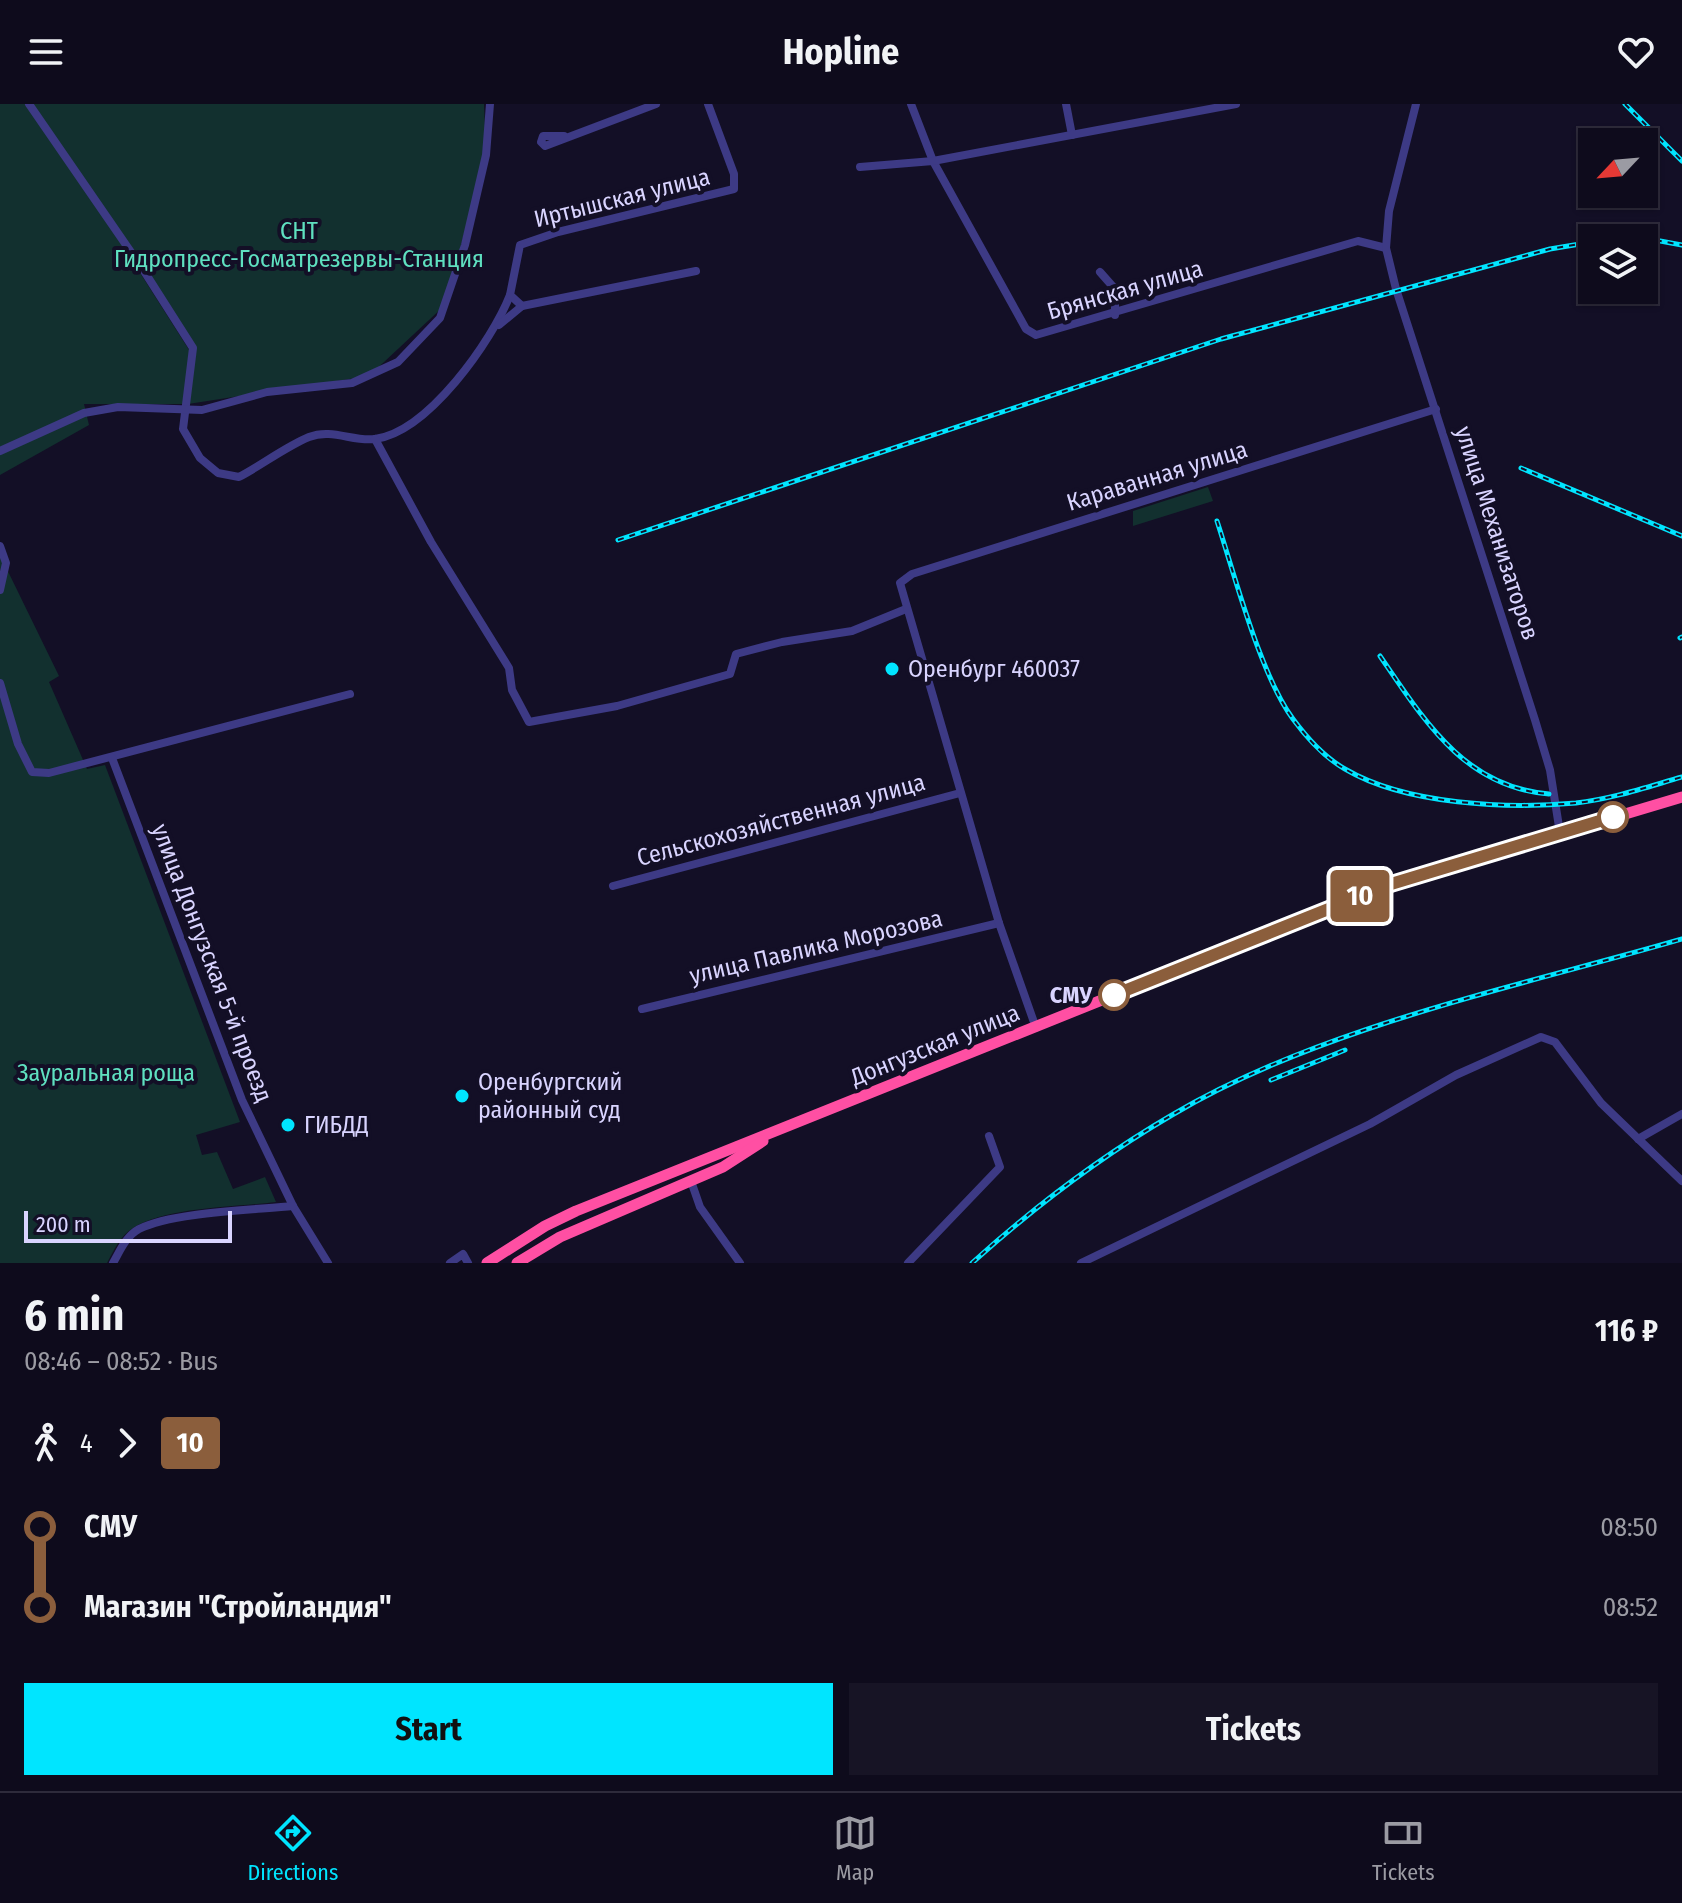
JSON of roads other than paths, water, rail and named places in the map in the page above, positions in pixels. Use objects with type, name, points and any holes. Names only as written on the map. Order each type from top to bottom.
[{"type":"highway","name":"Донгузская улица","points":[[487,1263],[566,1216],[1391,884],[1682,797]]},
{"type":"highway","points":[[517,1263],[540,1247],[748,1153],[773,1133]]},
{"type":"street","points":[[29,104],[193,348],[183,429],[200,458],[218,473],[239,477],[309,437],[337,433],[375,439],[417,420],[460,374],[498,325],[522,306],[696,271]]},
{"type":"street","points":[[0,451],[84,413],[118,407],[202,410],[267,392],[352,383],[398,362],[440,318],[465,245],[486,155],[490,104]]},
{"type":"street","points":[[564,136],[623,119],[656,104]]},
{"type":"street","name":"Иртышская улица","points":[[510,295],[520,245],[558,232],[734,189],[734,174],[708,104]]},
{"type":"street","name":"Брянская улица","points":[[911,104],[933,161],[1026,329],[1036,335],[1115,315],[1358,241],[1386,248]]},
{"type":"street","points":[[1066,104],[1072,135]]},
{"type":"street","points":[[860,167],[933,161],[1236,104]]},
{"type":"street","points":[[1386,248],[1389,211],[1416,104]]},
{"type":"street","name":"улица Механизаторов","points":[[1386,248],[1550,770],[1560,833]]},
{"type":"street","points":[[1100,272],[1115,289],[1115,315]]},
{"type":"street","points":[[498,325],[510,295],[522,306]]},
{"type":"street","name":"Караванная улица","points":[[906,609],[900,591],[900,583],[905,577],[1436,409]]},
{"type":"street","points":[[375,439],[431,542],[509,668],[512,690],[529,722],[690,688],[730,674],[736,654],[782,642],[852,631],[906,609],[1019,989],[1036,1028]]},
{"type":"street","points":[[0,546],[6,563],[0,590]]},
{"type":"street","points":[[0,683],[18,744],[32,772],[49,773],[350,694]]},
{"type":"street","name":"улица Донгузская 5-й проезд","points":[[112,758],[242,1100],[293,1206],[328,1263]]},
{"type":"street","name":"Сельскохозяйственная улица","points":[[613,886],[960,793]]},
{"type":"street","name":"улица Павлика Морозова","points":[[642,1009],[999,923]]},
{"type":"street","points":[[1081,1263],[1370,1124],[1456,1075],[1541,1037],[1555,1042],[1601,1103],[1682,1181]]},
{"type":"street","points":[[1638,1139],[1682,1114]]},
{"type":"street","points":[[908,1263],[1000,1167],[989,1136]]},
{"type":"street","points":[[691,1181],[700,1207],[740,1263]]},
{"type":"street","points":[[113,1263],[125,1241],[138,1229],[168,1221],[293,1206]]},
{"type":"street","points":[[450,1263],[463,1254],[468,1263]]},
{"type":"railway","points":[[1625,104],[1682,161]]},
{"type":"railway","points":[[1658,241],[1682,245]]},
{"type":"railway","points":[[618,540],[1221,339],[1550,249],[1578,244]]},
{"type":"railway","points":[[1521,468],[1682,536]]},
{"type":"railway","points":[[1217,521],[1249,624],[1281,700],[1310,740],[1345,769],[1370,781],[1427,797],[1519,805],[1589,801],[1682,777]]},
{"type":"railway","points":[[1380,656],[1430,726],[1470,764],[1519,789],[1549,794]]},
{"type":"railway","points":[[972,1263],[1019,1222],[1093,1166],[1145,1131],[1230,1084],[1355,1033],[1682,939]]},
{"type":"railway","points":[[1271,1080],[1345,1050]]},
{"type":"place","name":"Оренбург 460037","points":[[892,669]]},
{"type":"place","name":"СМУ","points":[[1114,995]]},
{"type":"place","name":"Оренбургский районный суд","points":[[462,1096]]},
{"type":"place","name":"ГИБДД","points":[[288,1125]]},
{"type":"park label","name":"СНТ Гидропресс-Госматрезервы-Станция","points":[[299,245]]},
{"type":"park label","name":"Зауральная роща","points":[[106,1073]]}]
